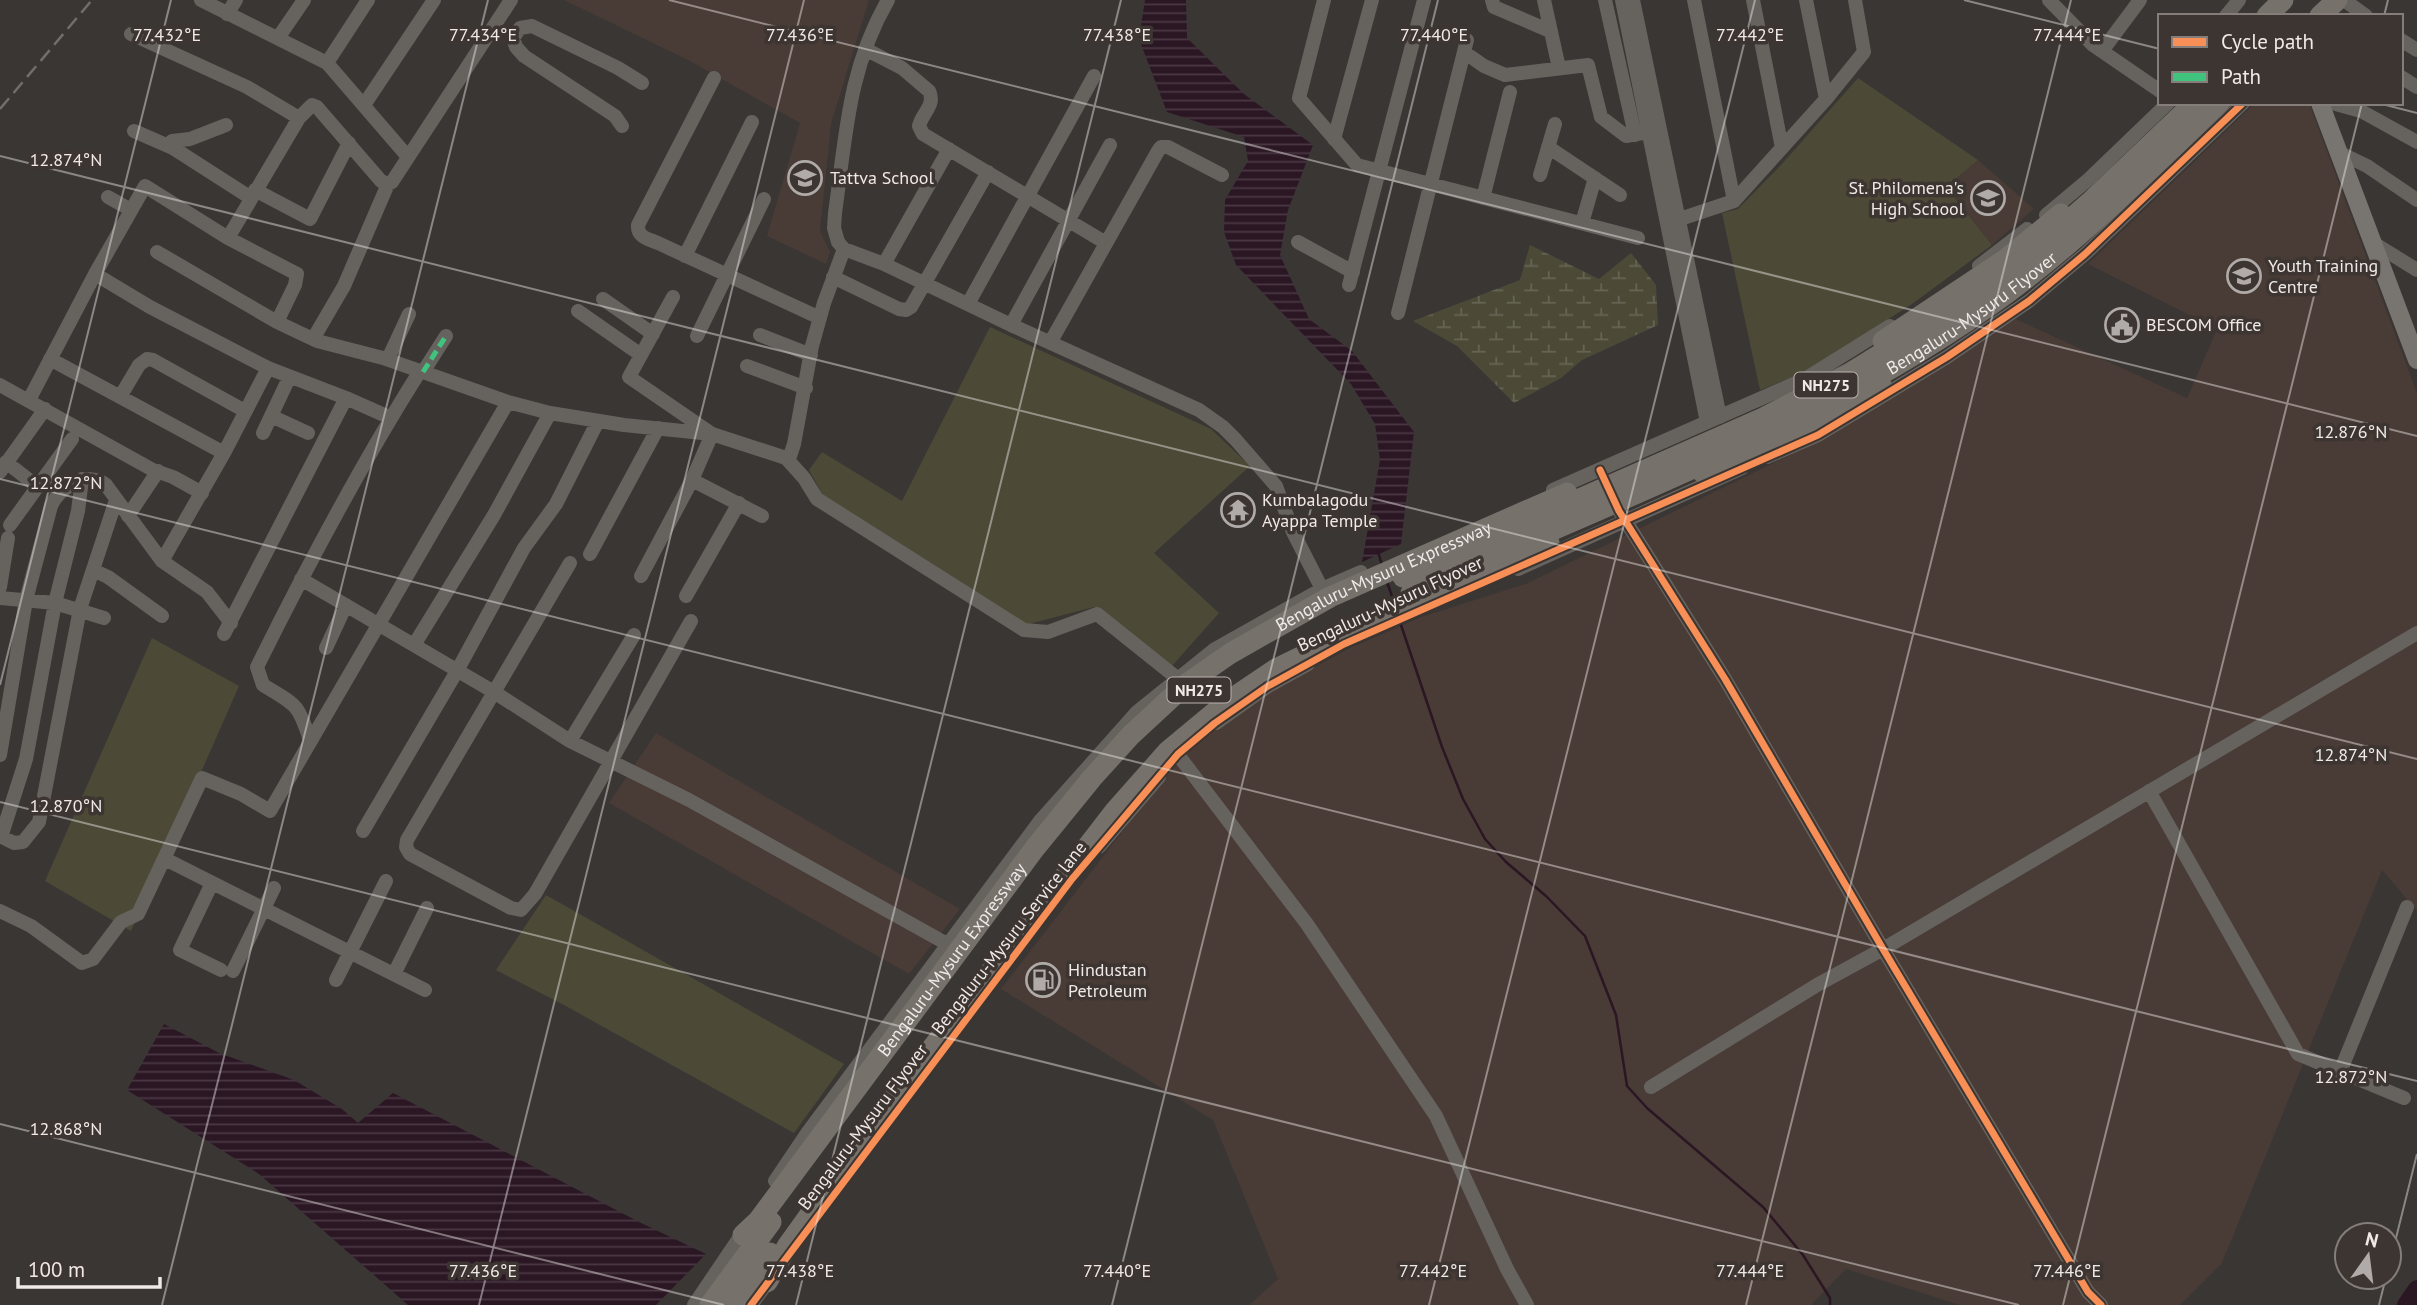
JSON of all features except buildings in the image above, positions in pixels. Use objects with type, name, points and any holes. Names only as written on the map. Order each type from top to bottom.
[{"type":"highway","points":[[2276,10],[2300,0]]},
{"type":"highway","points":[[2311,14],[2325,0]]},
{"type":"highway","points":[[2323,14],[2344,1]]},
{"type":"highway","name":"Bengaluru-Mysuru Expressway","points":[[743,1235],[758,1221],[1035,848],[1131,735],[1185,685],[1231,653],[1330,597],[1602,474],[1726,425],[1828,375],[2006,258],[2039,233],[2096,184],[2178,105]]},
{"type":"highway","name":"Bengaluru-Mysuru Expressway","points":[[1387,570],[1763,418],[1852,372],[1949,312],[2033,252],[2192,105]]},
{"type":"highway","name":"Bengaluru-Mysuru Flyover","points":[[732,1305],[1098,814],[1134,772],[1194,716],[1255,671],[1313,638],[1771,434],[1872,380],[1959,327],[2044,265],[2101,216],[2217,105]]},
{"type":"highway","name":"NH275","points":[[767,1282],[788,1245],[892,1100],[1115,811],[1227,702],[1276,669],[1622,515],[1696,476],[1761,451],[1944,353],[2074,252],[2228,105]]},
{"type":"highway","name":"Bengaluru-Mysuru Flyover","points":[[710,1305],[1072,818],[1121,760],[1183,702],[1254,651],[1387,570]]},
{"type":"main road","points":[[2321,105],[2417,360]]},
{"type":"street","points":[[201,0],[327,63],[408,158]]},
{"type":"street","points":[[227,14],[236,0]]},
{"type":"street","points":[[278,38],[304,0]]},
{"type":"street","points":[[327,63],[368,0]]},
{"type":"street","points":[[364,106],[434,0]]},
{"type":"street","points":[[313,339],[344,286],[388,184],[394,180],[511,0]]},
{"type":"street","points":[[888,0],[872,28],[856,72],[835,213],[834,228],[838,242],[844,249],[884,264],[1010,325],[1199,410],[1223,426],[1276,486],[1293,532],[1322,589]]},
{"type":"street","points":[[1324,0],[1299,98],[1357,165],[1638,238]]},
{"type":"street","points":[[1334,139],[1372,0]]},
{"type":"street","points":[[1298,242],[1351,278],[1424,0]]},
{"type":"street","points":[[1492,0],[1494,7],[1550,31]]},
{"type":"street","points":[[1544,0],[1559,68]]},
{"type":"street","points":[[1605,0],[1642,133],[1673,220]]},
{"type":"street","points":[[1622,0],[1642,133]]},
{"type":"street","points":[[1633,0],[1713,420]]},
{"type":"street","points":[[1694,0],[1734,201]]},
{"type":"street","points":[[1753,0],[1782,148]]},
{"type":"street","points":[[1806,0],[1826,99]]},
{"type":"street","points":[[1673,220],[1734,201],[1826,99],[1864,52],[1855,0]]},
{"type":"street","points":[[2049,0],[2086,39],[2158,93]]},
{"type":"street","points":[[2102,51],[2140,0]]},
{"type":"street","points":[[2228,14],[2239,0]]},
{"type":"street","points":[[2344,1],[2363,14]]},
{"type":"street","points":[[622,126],[615,116],[524,56],[516,47],[513,38],[520,28],[532,26],[618,68],[642,83]]},
{"type":"street","points":[[131,34],[247,87],[299,118]]},
{"type":"street","points":[[1398,313],[1466,46],[1484,66],[1505,75],[1588,65],[1601,117],[1626,136],[1642,133]]},
{"type":"street","points":[[865,49],[902,68],[929,91],[931,104],[920,121],[920,130],[1106,243]]},
{"type":"street","points":[[968,304],[1094,76]]},
{"type":"street","points":[[714,78],[638,225],[639,234],[820,318]]},
{"type":"street","points":[[1483,198],[1510,92]]},
{"type":"street","points":[[2136,134],[2131,128],[2158,96]]},
{"type":"street","name":"Bengaluru-Mysuru Expressway","points":[[1602,474],[1805,379],[1917,314],[2067,198],[2166,105]]},
{"type":"street","name":"NH275","points":[[1944,353],[2029,301],[2085,254],[2241,105]]},
{"type":"street","points":[[2339,105],[2361,111],[2417,142]]},
{"type":"street","points":[[228,238],[299,118],[309,107],[316,106],[381,181],[388,184]]},
{"type":"street","points":[[685,256],[752,122]]},
{"type":"street","points":[[1541,175],[1555,124]]},
{"type":"street","points":[[173,148],[172,141],[190,139],[226,125]]},
{"type":"street","points":[[134,131],[173,148],[253,194],[310,219],[349,143]]},
{"type":"street","points":[[1010,325],[1110,145]]},
{"type":"street","points":[[1050,342],[1161,148],[1168,147],[1222,175]]},
{"type":"street","points":[[1548,147],[1620,195]]},
{"type":"street","points":[[884,264],[949,149]]},
{"type":"street","points":[[2338,152],[2367,166],[2417,200]]},
{"type":"street","points":[[833,277],[899,309],[906,310],[911,307],[988,172]]},
{"type":"street","points":[[1582,223],[1595,178]]},
{"type":"street","points":[[29,400],[145,186],[228,238],[297,274],[296,285],[277,322]]},
{"type":"street","points":[[108,197],[131,210]]},
{"type":"street","points":[[697,336],[764,199]]},
{"type":"street","points":[[2375,244],[2417,270]]},
{"type":"street","points":[[786,458],[790,456],[794,444],[820,318],[844,249]]},
{"type":"street","points":[[157,253],[277,322],[313,339],[388,359],[508,402],[550,413],[712,434],[786,458],[804,478],[817,499],[1024,630],[1048,632],[1097,614],[1177,678]]},
{"type":"street","points":[[95,274],[150,307],[268,368],[346,397],[391,418]]},
{"type":"street","points":[[673,297],[629,377],[712,434]]},
{"type":"street","points":[[603,299],[653,334]]},
{"type":"street","points":[[578,311],[642,355]]},
{"type":"street","points":[[388,359],[409,314]]},
{"type":"street","points":[[1917,314],[1944,353]]},
{"type":"street","points":[[760,335],[811,355]]},
{"type":"street","points":[[310,740],[302,714],[296,705],[263,685],[257,667],[301,579],[391,418],[446,336]]},
{"type":"street","points":[[50,359],[223,453]]},
{"type":"street","points":[[120,397],[139,365],[147,359],[245,411]]},
{"type":"street","points":[[747,366],[806,388]]},
{"type":"street","points":[[162,561],[202,493],[268,368]]},
{"type":"street","points":[[263,433],[289,378]]},
{"type":"street","points":[[3,392],[29,400],[202,493]]},
{"type":"street","points":[[0,755],[26,600],[54,499],[82,480],[89,478],[101,481],[162,561],[207,592],[227,629],[346,397]]},
{"type":"street","points":[[0,911],[31,926],[74,959],[87,963],[121,922],[138,914],[202,778],[242,794],[270,811],[508,402]]},
{"type":"street","points":[[38,487],[3,467],[45,409]]},
{"type":"street","points":[[414,645],[494,514],[550,413]]},
{"type":"street","points":[[271,416],[308,433]]},
{"type":"street","points":[[363,831],[457,671],[524,548],[556,504],[598,421]]},
{"type":"street","points":[[590,554],[658,428]]},
{"type":"street","points":[[640,576],[692,480],[712,434]]},
{"type":"street","points":[[0,587],[9,532],[72,439]]},
{"type":"street","points":[[128,516],[158,471]]},
{"type":"street","points":[[1602,474],[1622,515],[1725,680],[2088,1292],[2101,1305]]},
{"type":"street","points":[[82,480],[78,511],[55,603],[26,759],[1,837],[13,843],[23,842],[39,822],[80,609],[116,500]]},
{"type":"street","points":[[692,480],[762,516]]},
{"type":"street","points":[[686,596],[739,503]]},
{"type":"street","points":[[570,562],[407,840],[406,847],[410,853],[511,908],[521,910],[534,894],[691,621]]},
{"type":"street","points":[[93,570],[108,577],[162,616]]},
{"type":"street","name":"Bengaluru-Mysuru Expressway","points":[[694,1305],[743,1235],[750,1219],[808,1132],[1040,821],[1137,712],[1177,678],[1227,642],[1322,589],[1387,570]]},
{"type":"street","points":[[301,579],[494,692],[570,741],[689,800],[949,945]]},
{"type":"street","points":[[0,597],[55,603],[104,618]]},
{"type":"street","points":[[326,648],[346,605]]},
{"type":"street","points":[[1651,1087],[1817,985],[1883,949],[2417,633]]},
{"type":"street","points":[[570,741],[634,635]]},
{"type":"street","points":[[1175,751],[1307,924],[1436,1116],[1507,1269],[1527,1305]]},
{"type":"street","points":[[2149,791],[2298,1054],[2404,1098]]},
{"type":"street","points":[[165,859],[425,990]]},
{"type":"street","points":[[336,980],[386,881]]},
{"type":"street","points":[[212,883],[180,950],[227,971],[274,888]]},
{"type":"street","points":[[2340,1072],[2407,907]]},
{"type":"street","points":[[394,974],[427,908]]},
{"type":"street","name":"NH275","points":[[751,1305],[767,1282]]},
{"type":"shaded area","name":"Tattva School","points":[[564,0],[869,0],[831,124],[820,231],[830,252],[826,264],[767,236],[800,123],[688,60]]},
{"type":"shaded area","points":[[1145,0],[1186,0],[1187,38],[1244,94],[1313,145],[1288,210],[1280,255],[1309,319],[1352,351],[1414,432],[1401,544],[1362,562],[1380,460],[1375,424],[1351,384],[1236,265],[1224,232],[1225,200],[1248,161],[1244,137],[1167,112],[1139,39]]},
{"type":"shaded area","points":[[2253,105],[2310,105],[2417,393],[2417,911],[2382,870],[2222,1263],[2180,1305],[1960,1305],[1846,1269],[1811,1305],[1249,1305],[1278,1279],[1213,1120],[1001,989],[1182,754],[1263,695],[1348,649],[1421,617],[1528,583],[1804,448],[2016,319],[2187,398],[2217,329],[2088,264]]},
{"type":"shaded area","name":"St. Philomena's High School","points":[[1978,160],[2034,209],[1992,245],[1946,187]]},
{"type":"shaded area","points":[[656,733],[960,909],[909,974],[609,803]]},
{"type":"shaded area","points":[[164,1024],[219,1053],[294,1080],[342,1109],[358,1123],[393,1093],[639,1222],[706,1254],[656,1305],[408,1305],[259,1174],[127,1090]]},
{"type":"green space","points":[[1858,78],[1978,160],[1946,187],[1992,245],[1912,304],[1805,372],[1760,390],[1722,213],[1738,209]]},
{"type":"green space","points":[[1530,245],[1599,279],[1631,253],[1656,285],[1658,325],[1582,360],[1561,378],[1514,403],[1457,346],[1413,321],[1520,280]]},
{"type":"green space","points":[[990,327],[1211,429],[1250,466],[1154,553],[1219,613],[1171,667],[1094,607],[1025,625],[824,497],[809,470],[822,452],[902,501]]},
{"type":"green space","points":[[152,638],[239,686],[131,931],[45,881]]},
{"type":"green space","points":[[546,895],[844,1064],[794,1133],[496,970]]},
{"type":"waterway","points":[[1378,552],[1382,565]]},
{"type":"waterway","points":[[1387,582],[1394,602]]},
{"type":"waterway","points":[[1400,622],[1442,747],[1463,799],[1485,839],[1585,936],[1616,1015],[1627,1086],[1647,1108],[1763,1207],[1803,1255],[1830,1298],[1830,1305]]},
{"type":"waterway","points":[[2406,1305],[2417,1289]]},
{"type":"railway","points":[[0,109],[92,0]]},
{"type":"marked path","points":[[423,372],[446,336]]},
{"type":"cycle path","name":"Bengaluru-Mysuru Service lane","points":[[751,1305],[1072,879],[1178,754],[1215,723],[1268,686],[1344,644],[1818,435],[1947,357],[2029,301],[2085,254],[2241,105]]},
{"type":"cycle path","points":[[1600,470],[1619,511],[1725,679],[2088,1292],[2101,1305]]},
{"type":"place","name":"Tattva School","points":[[805,178]]},
{"type":"place","name":"St. Philomena's High School","points":[[1988,198]]},
{"type":"place","name":"Youth Training Centre","points":[[2244,276]]},
{"type":"place","name":"BESCOM Office","points":[[2122,325]]},
{"type":"place","name":"Kumbalagodu Ayappa Temple","points":[[1238,510]]},
{"type":"place","name":"Hindustan Petroleum","points":[[1043,980]]}]
